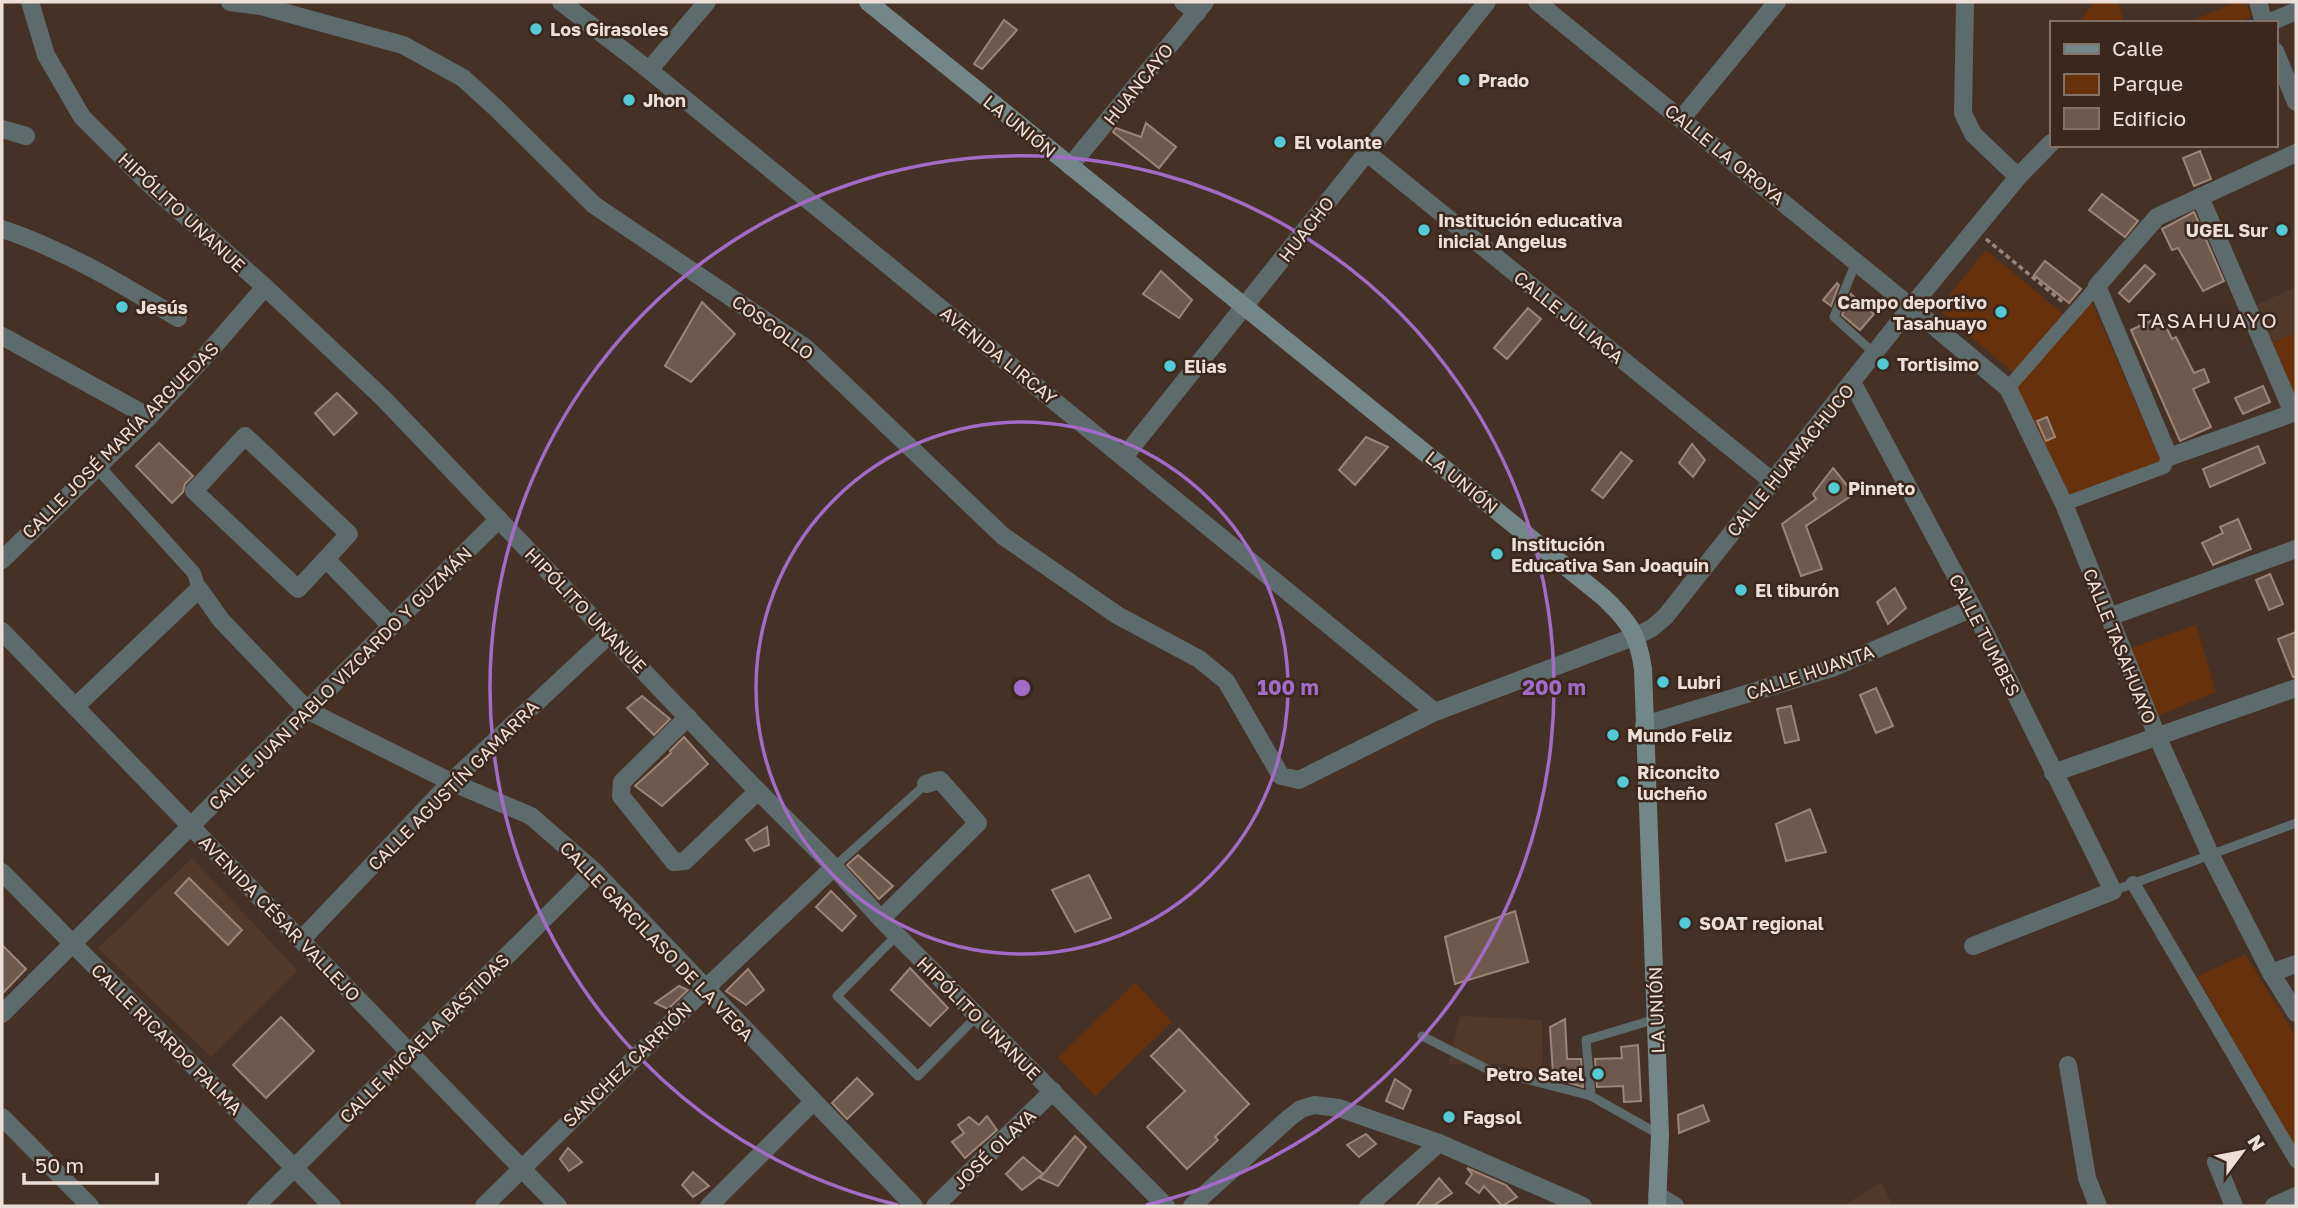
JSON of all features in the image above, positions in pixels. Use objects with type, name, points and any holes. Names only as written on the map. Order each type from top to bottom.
[{"type":"main road","name":"LA UNIÓN","points":[[868,2],[1602,596],[1620,613],[1636,636],[1643,669],[1660,1135],[1657,1200]]},
{"type":"street","name":"HIPÓLITO UNANUE","points":[[30,2],[46,55],[82,117],[146,181],[265,287],[383,398],[881,919],[1166,1206]]},
{"type":"street","name":"COSCOLLO","points":[[230,2],[261,6],[403,45],[463,78],[594,205],[806,348],[1003,536],[1117,615],[1199,659],[1226,681],[1281,776]]},
{"type":"street","name":"AVENIDA LIRCAY","points":[[561,2],[649,69],[1435,712]]},
{"type":"street","points":[[649,69],[707,2]]},
{"type":"street","name":"HUACHO","points":[[1124,457],[1488,2]]},
{"type":"street","name":"CALLE LA OROYA","points":[[1538,2],[1911,307]]},
{"type":"street","points":[[1682,118],[1777,2]]},
{"type":"street","points":[[1965,2],[1963,113],[1973,134],[2018,177]]},
{"type":"street","points":[[2258,2],[2265,21]]},
{"type":"street","name":"HUANCAYO","points":[[1070,166],[1195,6]]},
{"type":"street","points":[[2271,21],[2296,11]]},
{"type":"street","points":[[2277,56],[2296,102]]},
{"type":"street","points":[[2,128],[26,136]]},
{"type":"street","name":"CALLE HUAMACHUCO","points":[[1281,776],[1299,780],[1435,712],[1652,628],[1665,617],[1911,307],[2018,177],[2050,144]]},
{"type":"street","name":"CALLE JULIACA","points":[[1366,152],[1772,481]]},
{"type":"street","points":[[2008,388],[2157,218],[2296,153]]},
{"type":"street","points":[[2064,504],[2164,467],[2169,457],[2295,413],[2200,197]]},
{"type":"street","points":[[2,229],[39,242],[96,270],[178,318]]},
{"type":"street","points":[[2097,286],[2169,457]]},
{"type":"street","name":"CALLE JOSÉ MARÍA ARGUEDAS","points":[[2,560],[149,416],[265,287]]},
{"type":"street","name":"CALLE TASAHUAYO","points":[[1911,307],[2008,388],[2064,504],[2157,736],[2210,854],[2271,973],[2296,1013]]},
{"type":"street","points":[[2,337],[149,416]]},
{"type":"street","name":"CALLE TUMBES","points":[[1852,382],[1973,608],[2113,891]]},
{"type":"street","points":[[245,436],[349,534],[326,559],[298,589],[194,491],[245,436]]},
{"type":"street","name":"CALLE GARCILASO DE LA VEGA","points":[[98,467],[194,573],[199,589],[221,620],[307,710],[451,782],[531,816],[593,870],[914,1206]]},
{"type":"street","name":"CALLE JUAN PABLO VIZCARDO Y GUZMÁN","points":[[2,1014],[499,519]]},
{"type":"street","points":[[2109,617],[2296,549]]},
{"type":"street","points":[[326,559],[391,626]]},
{"type":"street","points":[[75,706],[199,589]]},
{"type":"street","name":"CALLE HUANTA","points":[[1644,725],[1832,668],[1973,608]]},
{"type":"street","name":"AVENIDA CÉSAR VALLEJO","points":[[2,631],[558,1206]]},
{"type":"street","name":"CALLE AGUSTÍN GAMARRA","points":[[300,940],[451,782],[609,635]]},
{"type":"street","points":[[2053,773],[2296,688]]},
{"type":"street","points":[[688,718],[622,782],[621,796],[674,862],[685,861],[758,790]]},
{"type":"street","points":[[881,919],[978,823],[940,780],[926,784]]},
{"type":"street","name":"SANCHEZ CARRIÓN","points":[[484,1206],[705,989],[834,867]]},
{"type":"street","name":"CALLE MICAELA BASTIDAS","points":[[256,1206],[593,870]]},
{"type":"street","name":"CALLE RICARDO PALMA","points":[[2,872],[332,1206]]},
{"type":"street","points":[[2133,883],[2296,1161]]},
{"type":"street","points":[[1973,946],[2113,891]]},
{"type":"street","points":[[2271,973],[2296,964]]},
{"type":"street","points":[[2068,1065],[2087,1178],[2098,1206]]},
{"type":"street","name":"JOSÉ OLAYA","points":[[935,1206],[1053,1091]]},
{"type":"street","points":[[709,1206],[813,1102]]},
{"type":"street","points":[[1192,1206],[1289,1118],[1301,1109],[1314,1105],[1339,1108],[1439,1143],[1571,1204]]},
{"type":"street","points":[[2,1117],[90,1206]]},
{"type":"street","points":[[1368,1206],[1439,1143]]},
{"type":"street","points":[[2216,1162],[2234,1206]]},
{"type":"street","points":[[2274,1206],[2296,1196]]},
{"type":"street","points":[[1657,1200],[1675,1206]]},
{"type":"lane","points":[[1856,262],[1834,317],[1874,353]]},
{"type":"lane","points":[[834,867],[926,784]]},
{"type":"lane","points":[[2113,891],[2296,823]]},
{"type":"lane","points":[[897,935],[837,996],[918,1076],[977,1016]]},
{"type":"lane","points":[[1591,1096],[1586,1040],[1656,1019]]},
{"type":"lane","points":[[1422,1036],[1487,1069],[1591,1096],[1660,1135]]},
{"type":"path","points":[[1975,230],[2073,312]]},
{"type":"shaded area","points":[[2296,287],[2296,333],[2273,343],[2256,305]]},
{"type":"shaded area","points":[[192,858],[298,971],[211,1057],[98,948]]},
{"type":"shaded area","points":[[1460,1016],[1542,1020],[1543,1085],[1504,1064],[1448,1064]]},
{"type":"shaded area","points":[[1881,1182],[1893,1206],[1843,1206]]},
{"type":"green space","points":[[2094,2],[2118,2],[2123,21],[2080,21]]},
{"type":"green space","points":[[2235,2],[2246,2],[2252,16],[2241,21],[2192,21]]},
{"type":"green space","name":"Campo deportivo Tasahuayo","points":[[1986,250],[2064,315],[2015,374],[1938,309]]},
{"type":"green space","points":[[2091,299],[2162,464],[2067,498],[2017,385]]},
{"type":"green space","points":[[2296,333],[2296,398],[2273,343]]},
{"type":"green space","points":[[2196,625],[2216,692],[2157,716],[2131,648]]},
{"type":"green space","points":[[2245,954],[2296,1036],[2296,1148],[2197,977]]},
{"type":"green space","points":[[1135,983],[1172,1022],[1095,1096],[1058,1057]]},
{"type":"building","points":[[1004,20],[1017,30],[982,69],[974,64]]},
{"type":"building","points":[[1146,123],[1176,147],[1159,168],[1113,132],[1116,128],[1141,137]]},
{"type":"building","points":[[2200,151],[2211,179],[2194,186],[2183,158]]},
{"type":"building","points":[[2102,194],[2138,221],[2125,237],[2089,210]]},
{"type":"building","points":[[2194,212],[2224,281],[2203,291],[2178,248],[2172,250],[2162,229]]},
{"type":"building","points":[[2045,261],[2081,289],[2069,303],[2034,275]]},
{"type":"building","points":[[2145,265],[2155,274],[2129,302],[2119,293]]},
{"type":"building","points":[[1161,271],[1192,300],[1179,318],[1143,294]]},
{"type":"building","points":[[1837,283],[1839,285],[1831,306],[1823,300]]},
{"type":"building","points":[[1851,294],[1874,314],[1860,330],[1842,315]]},
{"type":"building","points":[[702,302],[735,334],[691,382],[665,366]]},
{"type":"building","points":[[1528,308],[1541,319],[1507,359],[1494,348]]},
{"type":"building","points":[[2161,316],[2172,339],[2176,337],[2194,373],[2204,369],[2209,382],[2193,389],[2211,427],[2180,441],[2131,330]]},
{"type":"building","points":[[2263,386],[2270,402],[2243,414],[2235,398]]},
{"type":"building","points":[[337,393],[357,413],[334,435],[315,413]]},
{"type":"building","points":[[2047,417],[2055,437],[2046,441],[2037,421]]},
{"type":"building","points":[[1366,437],[1388,447],[1355,485],[1339,470]]},
{"type":"building","points":[[159,443],[193,476],[172,503],[136,466]]},
{"type":"building","points":[[1692,444],[1705,460],[1693,477],[1679,463]]},
{"type":"building","points":[[2258,446],[2265,463],[2210,487],[2203,469]]},
{"type":"building","points":[[1621,452],[1632,461],[1603,498],[1592,490]]},
{"type":"building","points":[[1833,468],[1854,494],[1806,526],[1822,569],[1801,576],[1782,524],[1816,499],[1813,494]]},
{"type":"building","points":[[2238,519],[2251,549],[2213,565],[2202,543],[2223,533],[2220,527]]},
{"type":"building","points":[[2270,574],[2283,604],[2269,610],[2256,580]]},
{"type":"building","points":[[1895,588],[1906,608],[1888,624],[1877,602]]},
{"type":"building","points":[[2296,632],[2296,677],[2293,677],[2278,639]]},
{"type":"building","points":[[1876,688],[1893,726],[1876,733],[1860,695]]},
{"type":"building","points":[[642,696],[670,719],[654,735],[627,708]]},
{"type":"building","points":[[1791,706],[1799,740],[1785,743],[1777,709]]},
{"type":"building","points":[[684,737],[708,764],[662,806],[635,786],[671,753]]},
{"type":"building","points":[[1810,809],[1826,852],[1786,861],[1776,824]]},
{"type":"building","points":[[767,827],[769,845],[754,851],[746,840]]},
{"type":"building","points":[[858,855],[893,886],[879,899],[847,865]]},
{"type":"building","points":[[1089,875],[1111,918],[1075,932],[1052,890]]},
{"type":"building","points":[[189,878],[242,930],[228,945],[175,893]]},
{"type":"building","points":[[831,891],[856,916],[842,931],[816,907]]},
{"type":"building","points":[[1515,911],[1528,962],[1455,984],[1445,937]]},
{"type":"building","points":[[2,945],[26,969],[2,994]]},
{"type":"building","points":[[910,968],[948,1008],[930,1026],[891,990]]},
{"type":"building","points":[[748,969],[764,990],[746,1005],[726,991]]},
{"type":"building","points":[[679,986],[688,990],[668,1009],[655,1003]]},
{"type":"building","points":[[281,1017],[314,1051],[266,1098],[233,1065]]},
{"type":"building","points":[[1565,1019],[1567,1059],[1581,1059],[1583,1087],[1553,1074],[1550,1027]]},
{"type":"building","points":[[1179,1029],[1249,1104],[1215,1137],[1218,1140],[1187,1169],[1147,1127],[1185,1091],[1151,1056]]},
{"type":"building","points":[[1638,1045],[1641,1101],[1624,1102],[1623,1086],[1597,1087],[1595,1059],[1622,1058],[1621,1047]]},
{"type":"building","points":[[857,1078],[873,1094],[847,1119],[832,1103]]},
{"type":"building","points":[[1395,1079],[1411,1090],[1403,1109],[1386,1101]]},
{"type":"building","points":[[1703,1105],[1709,1121],[1679,1133],[1678,1115]]},
{"type":"building","points":[[987,1116],[997,1130],[965,1158],[952,1142],[964,1133],[958,1125],[969,1117],[979,1125]]},
{"type":"building","points":[[1366,1134],[1376,1144],[1359,1157],[1347,1145]]},
{"type":"building","points":[[1075,1136],[1086,1147],[1058,1186],[1040,1178]]},
{"type":"building","points":[[568,1148],[582,1162],[569,1171],[560,1159]]},
{"type":"building","points":[[1023,1157],[1043,1174],[1022,1190],[1006,1174]]},
{"type":"building","points":[[1467,1168],[1506,1185],[1517,1197],[1502,1206],[1484,1186],[1479,1193],[1466,1183],[1472,1174]]},
{"type":"building","points":[[693,1172],[709,1186],[693,1197],[682,1185]]},
{"type":"building","points":[[1439,1178],[1452,1193],[1433,1206],[1416,1206]]},
{"type":"place","name":"Los Girasoles","points":[[536,29]]},
{"type":"place","name":"Prado","points":[[1464,80]]},
{"type":"place","name":"Jhon","points":[[629,100]]},
{"type":"place","name":"El volante","points":[[1280,142]]},
{"type":"place","name":"Institución educativa inicial Angelus","points":[[1424,230]]},
{"type":"place","name":"UGEL Sur","points":[[2282,230]]},
{"type":"place","name":"Jesús","points":[[122,307]]},
{"type":"place","name":"Campo deportivo Tasahuayo","points":[[2001,312]]},
{"type":"place","name":"Tortisimo","points":[[1883,364]]},
{"type":"place","name":"Elias","points":[[1170,366]]},
{"type":"place","name":"Pinneto","points":[[1834,488]]},
{"type":"place","name":"Institución Educativa San Joaquin","points":[[1497,554]]},
{"type":"place","name":"El tiburón","points":[[1741,590]]},
{"type":"place","name":"Lubri","points":[[1663,682]]},
{"type":"place","name":"Mundo Feliz","points":[[1613,735]]},
{"type":"place","name":"Riconcito lucheño","points":[[1623,782]]},
{"type":"place","name":"SOAT regional","points":[[1685,923]]},
{"type":"place","name":"Petro Satel","points":[[1598,1074]]},
{"type":"place","name":"Fagsol","points":[[1449,1117]]},
{"type":"district","name":"TASAHUAYO","points":[[2208,320]]}]
